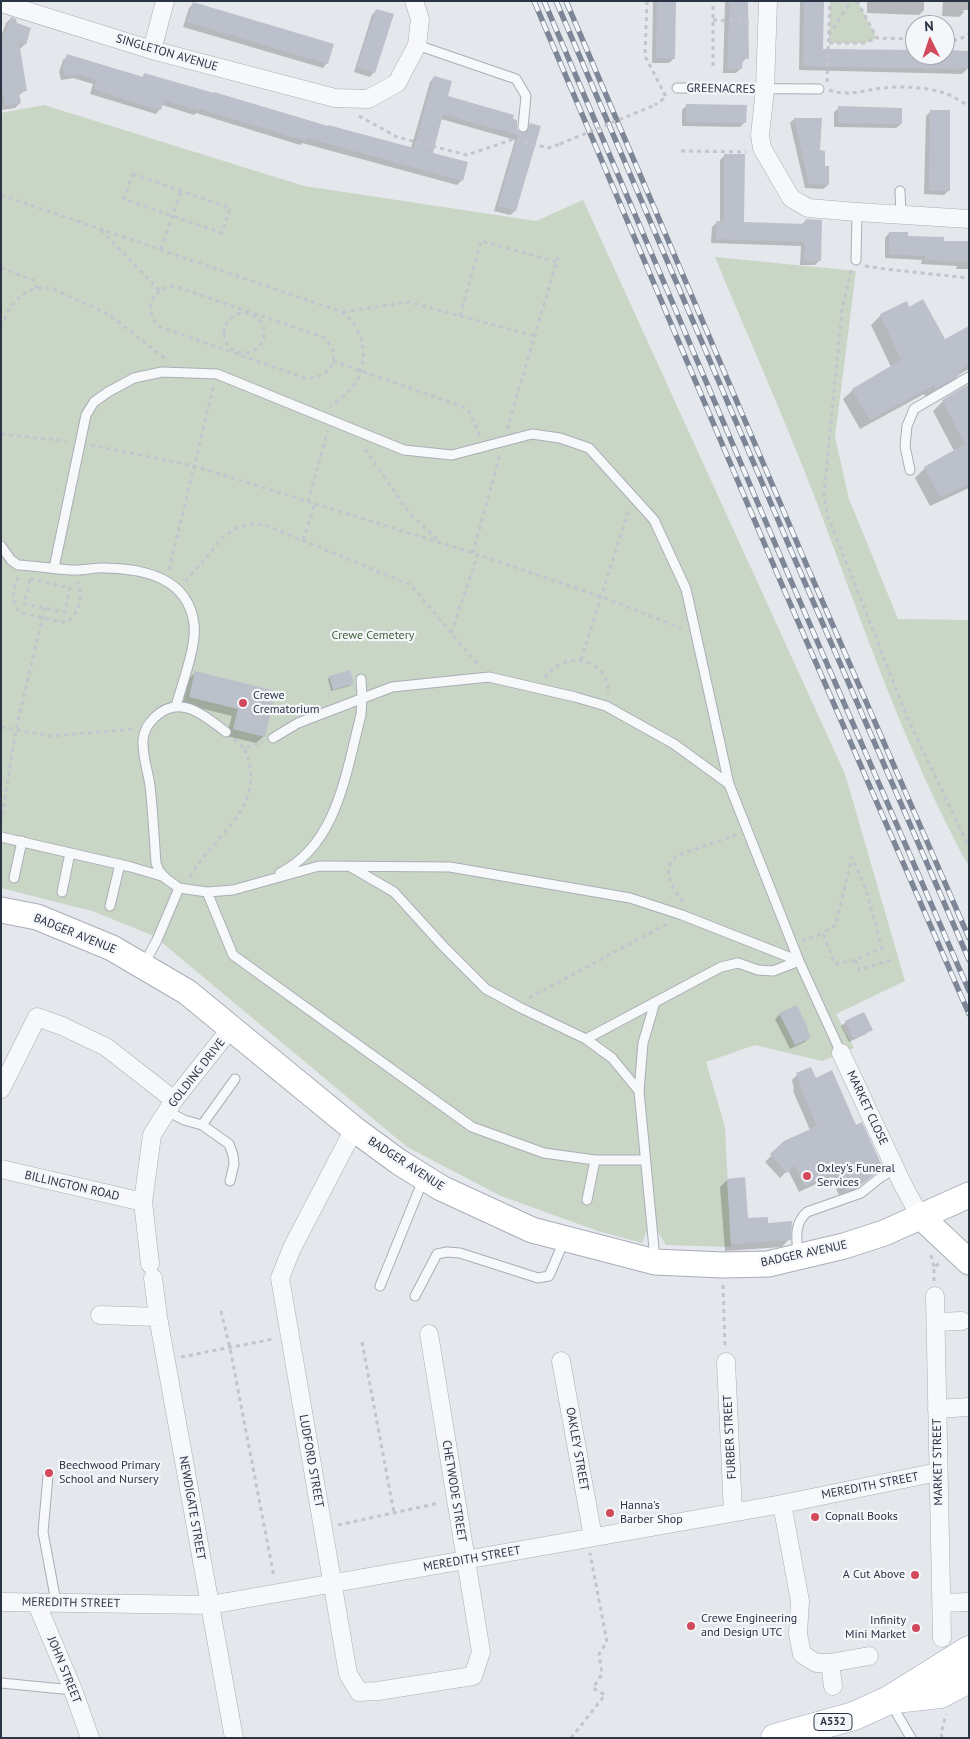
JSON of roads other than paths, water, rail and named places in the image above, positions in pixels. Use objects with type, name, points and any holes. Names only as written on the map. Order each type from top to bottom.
[{"type":"main road","name":"A532","points":[[775,1738],[854,1716],[889,1700],[969,1650]]},
{"type":"main road","name":"A532","points":[[889,1700],[940,1694],[969,1679]]},
{"type":"street","points":[[152,50],[165,1]]},
{"type":"street","name":"SINGLETON AVENUE","points":[[1,3],[152,50],[335,98],[368,99],[397,83],[417,45],[420,19],[414,1]]},
{"type":"street","name":"GREENACRES","points":[[768,1],[765,89],[760,135],[762,148],[791,198],[808,208],[969,218]]},
{"type":"street","name":"BADGER AVENUE","points":[[1,910],[37,917],[112,948],[187,992],[354,1129],[399,1162],[441,1188],[532,1230],[655,1262],[723,1265],[768,1264],[844,1246],[884,1233],[969,1194]]},
{"type":"street","points":[[1,1089],[36,1017],[62,1026],[106,1047],[170,1106]]},
{"type":"street","name":"GOLDING DRIVE","points":[[151,1271],[143,1202],[152,1135],[170,1106],[232,1028]]},
{"type":"street","name":"MARKET CLOSE","points":[[842,1054],[895,1169],[920,1216]]},
{"type":"street","name":"LUDFORD STREET","points":[[354,1129],[292,1248],[280,1278],[348,1674],[359,1692],[378,1692],[472,1676]]},
{"type":"street","name":"BILLINGTON ROAD","points":[[1,1169],[143,1202]]},
{"type":"street","points":[[920,1216],[969,1262]]},
{"type":"street","name":"NEWDIGATE STREET","points":[[151,1271],[234,1738]]},
{"type":"street","name":"MARKET STREET","points":[[935,1296],[942,1638]]},
{"type":"street","points":[[100,1316],[158,1317]]},
{"type":"street","points":[[936,1322],[962,1321]]},
{"type":"street","name":"CHETWODE STREET","points":[[429,1334],[455,1500],[482,1652],[472,1676]]},
{"type":"street","name":"OAKLEY STREET","points":[[561,1361],[590,1537]]},
{"type":"street","name":"FURBER STREET","points":[[726,1362],[733,1512]]},
{"type":"street","points":[[937,1409],[969,1407]]},
{"type":"street","name":"MEREDITH STREET","points":[[1,1602],[210,1605],[782,1504],[938,1472]]},
{"type":"street","points":[[782,1504],[800,1601],[798,1634],[802,1654],[816,1663],[830,1663],[870,1656]]},
{"type":"street","name":"JOHN STREET","points":[[36,1602],[73,1690],[90,1738]]},
{"type":"street","points":[[941,1603],[969,1602]]},
{"type":"street","points":[[830,1663],[833,1686]]},
{"type":"lane","points":[[417,45],[516,79],[526,96],[523,127]]},
{"type":"lane","name":"GREENACRES","points":[[677,88],[765,89]]},
{"type":"lane","points":[[765,89],[823,90]]},
{"type":"lane","points":[[900,191],[901,215]]},
{"type":"lane","points":[[855,262],[857,212]]},
{"type":"lane","points":[[54,568],[86,415],[94,402],[134,378],[162,372],[217,374],[404,450],[452,454],[532,434],[560,438],[589,448],[654,520],[686,590],[729,784],[792,945],[842,1054]]},
{"type":"lane","points":[[910,470],[905,446],[907,426],[914,408],[969,377]]},
{"type":"lane","points":[[1,546],[11,560],[18,564],[64,570],[104,568],[134,570],[166,580],[177,588],[188,603],[194,624],[193,645],[176,706]]},
{"type":"lane","points":[[273,738],[298,723],[392,687],[489,677],[606,706],[674,744],[729,784]]},
{"type":"lane","points":[[264,881],[289,868],[308,853],[325,830],[335,810],[361,714],[361,679]]},
{"type":"lane","points":[[226,732],[208,718],[190,708],[176,706],[166,709],[156,716],[145,728],[144,754],[150,783],[156,863],[159,871],[165,878],[181,889],[207,892],[233,890],[319,866],[450,867],[630,898],[682,915],[799,961]]},
{"type":"lane","points":[[1,837],[120,864],[165,878]]},
{"type":"lane","points":[[14,878],[22,841]]},
{"type":"lane","points":[[62,892],[70,853]]},
{"type":"lane","points":[[110,906],[120,864]]},
{"type":"lane","points":[[350,866],[394,892],[444,947],[486,989],[586,1039],[612,1058],[639,1091]]},
{"type":"lane","points":[[143,966],[181,889]]},
{"type":"lane","points":[[207,892],[233,955],[472,1127],[544,1154],[594,1160],[645,1160]]},
{"type":"lane","points":[[586,1039],[721,966],[738,963],[758,970],[773,971],[799,961]]},
{"type":"lane","points":[[655,1002],[643,1043],[639,1091],[655,1262]]},
{"type":"lane","points":[[202,1125],[235,1079]]},
{"type":"lane","points":[[170,1106],[184,1120],[202,1125],[229,1144],[234,1164],[230,1182]]},
{"type":"lane","points":[[587,1200],[594,1160]]},
{"type":"lane","points":[[798,1256],[797,1226],[800,1218],[807,1212],[861,1193],[881,1177],[895,1169]]},
{"type":"lane","points":[[380,1286],[424,1178]]},
{"type":"lane","points":[[416,1296],[437,1254],[447,1252],[460,1253],[538,1278],[544,1278],[549,1276],[565,1239]]},
{"type":"lane","points":[[48,1476],[43,1532],[56,1602]]},
{"type":"lane","points":[[1,1683],[73,1690]]},
{"type":"lane","points":[[889,1700],[911,1738]]},
{"type":"railway","points":[[534,1],[779,578],[969,1014]]},
{"type":"railway","points":[[544,1],[788,574],[969,991]]},
{"type":"railway","points":[[556,1],[969,960]]},
{"type":"railway","points":[[566,1],[807,566],[969,938]]},
{"type":"place","name":"Crewe Crematorium","points":[[243,703]]},
{"type":"place","name":"Oxley's Funeral Services","points":[[807,1176]]},
{"type":"place","name":"Beechwood Primary School and Nursery","points":[[49,1473]]},
{"type":"place","name":"Hanna's Barber Shop","points":[[610,1513]]},
{"type":"place","name":"Copnall Books","points":[[815,1517]]},
{"type":"place","name":"A Cut Above","points":[[915,1575]]},
{"type":"place","name":"Crewe Engineering and Design UTC","points":[[691,1626]]},
{"type":"place","name":"Infinity Mini Market","points":[[916,1628]]},
{"type":"park label","name":"Crewe Cemetery","points":[[373,636]]}]
